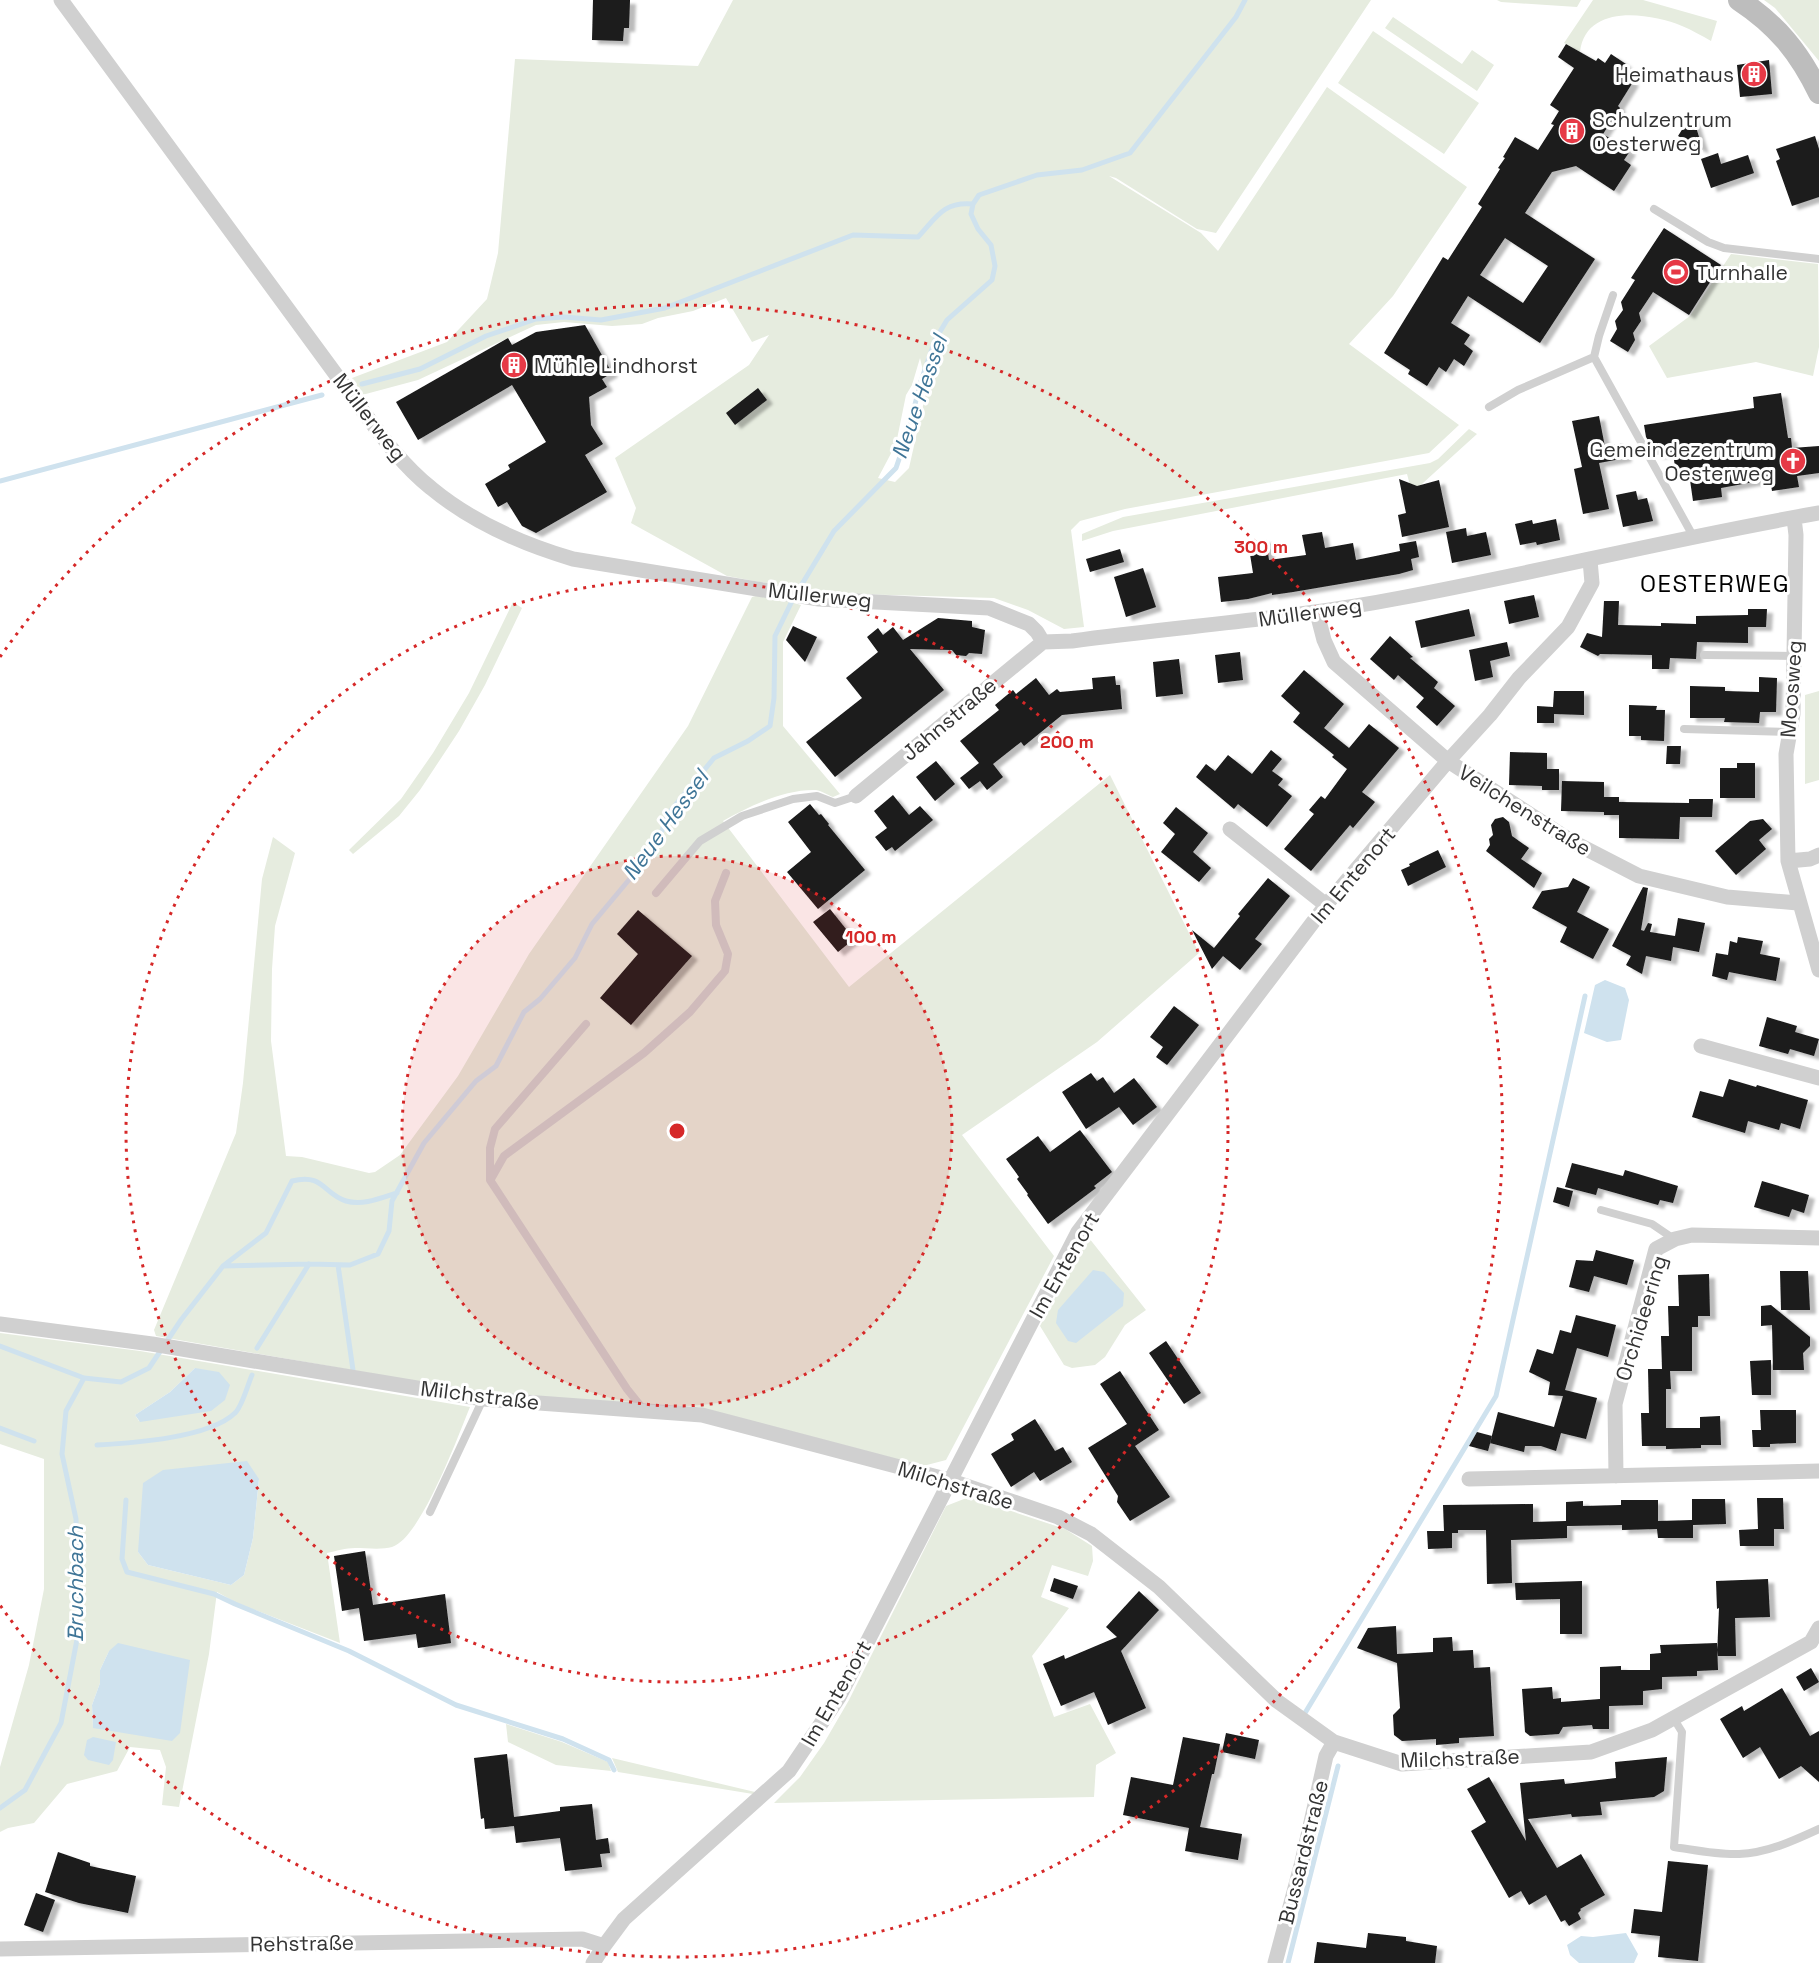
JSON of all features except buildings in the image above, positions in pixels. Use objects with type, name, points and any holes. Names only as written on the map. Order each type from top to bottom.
[{"type":"main road","points":[[1739,0],[1781,33],[1804,64],[1819,93]]},
{"type":"street","name":"Müllerweg","points":[[61,0],[348,391],[396,452],[430,488],[496,530],[537,548],[573,559],[809,597],[990,608],[1029,624],[1043,642],[1071,641],[1317,613],[1590,560],[1693,536],[1819,513]]},
{"type":"street","name":"Moosweg","points":[[1794,518],[1796,535],[1793,714],[1786,754],[1788,861],[1798,903],[1819,970]]},
{"type":"street","name":"Im Entenort","points":[[593,1963],[624,1919],[789,1771],[838,1697],[1078,1232],[1326,905],[1448,761],[1490,716],[1519,678],[1568,627],[1592,583],[1590,560]]},
{"type":"street","name":"Veilchenstraße","points":[[1317,613],[1324,640],[1334,662],[1448,761],[1571,841],[1639,876],[1727,897],[1798,903]]},
{"type":"street","name":"Jahnstraße","points":[[856,796],[1043,642]]},
{"type":"street","points":[[1230,829],[1326,905]]},
{"type":"street","points":[[1788,861],[1810,859],[1819,855]]},
{"type":"street","points":[[1701,1046],[1819,1078]]},
{"type":"street","name":"Orchideering","points":[[1616,1476],[1615,1404],[1656,1249],[1675,1239],[1692,1235],[1819,1238]]},
{"type":"street","name":"Milchstraße","points":[[0,1324],[152,1344],[483,1399],[702,1415],[949,1480],[1058,1517],[1091,1534],[1159,1587],[1277,1701],[1334,1742],[1402,1764],[1591,1752],[1652,1730],[1815,1646]]},
{"type":"street","points":[[1468,1479],[1819,1471]]},
{"type":"street","points":[[1815,1646],[1819,1628]]},
{"type":"street","name":"Bussardstraße","points":[[1275,1963],[1302,1862],[1326,1756],[1334,1742]]},
{"type":"street","name":"Rehstraße","points":[[0,1949],[582,1939],[604,1946]]},
{"type":"lane","points":[[1654,209],[1708,242],[1724,248],[1819,259]]},
{"type":"lane","points":[[1613,295],[1594,357],[1693,536]]},
{"type":"lane","points":[[1489,407],[1518,390],[1594,357]]},
{"type":"lane","points":[[1704,656],[1794,656]]},
{"type":"lane","points":[[1684,729],[1790,732]]},
{"type":"lane","points":[[656,893],[700,840],[742,816],[793,799],[817,796],[835,803],[856,796]]},
{"type":"lane","points":[[490,1180],[504,1156],[644,1053],[690,1012],[725,971],[728,954],[716,925],[715,901],[726,873]]},
{"type":"lane","points":[[586,1024],[495,1129],[490,1148],[490,1180],[627,1389],[644,1410]]},
{"type":"lane","points":[[1601,1210],[1652,1224],[1675,1239]]},
{"type":"lane","points":[[430,1512],[483,1399]]},
{"type":"lane","points":[[1674,1719],[1682,1732],[1674,1847],[1737,1854],[1758,1852],[1788,1843],[1819,1829]]},
{"type":"shaded area","points":[[733,0],[1371,0],[1216,233],[1197,229],[1116,178],[1109,176],[1201,233],[1218,251],[1327,87],[1467,187],[1393,296],[1349,344],[1459,425],[1429,453],[1125,509],[1080,521],[1071,530],[1084,627],[1064,629],[1028,610],[994,598],[821,593],[727,576],[631,523],[636,508],[615,458],[749,365],[769,335],[752,342],[726,298],[693,311],[658,318],[642,324],[612,326],[564,322],[536,325],[418,380],[362,395],[352,378],[447,342],[487,299],[498,253],[515,59],[698,66]],"holes":[[[920,358],[927,388],[909,468],[895,482],[878,478],[896,444],[906,395],[912,385]]]},
{"type":"shaded area","points":[[1497,0],[1581,0],[1577,7]]},
{"type":"shaded area","points":[[1593,0],[1643,0],[1717,21],[1711,41],[1669,21],[1637,16],[1606,19],[1594,25],[1585,36],[1580,52],[1564,43]]},
{"type":"shaded area","points":[[1764,0],[1819,0],[1819,61],[1775,8]]},
{"type":"shaded area","points":[[1393,17],[1462,64],[1472,50],[1494,65],[1477,91],[1385,28]]},
{"type":"shaded area","points":[[1373,31],[1479,103],[1444,154],[1338,83]]},
{"type":"shaded area","points":[[1731,254],[1818,264],[1819,347],[1813,376],[1756,362],[1667,378],[1649,346],[1690,316]]},
{"type":"shaded area","points":[[1469,429],[1477,434],[1412,493],[1407,474],[1113,531],[1082,541],[1082,534],[1123,517],[1430,463],[1438,459]]},
{"type":"shaded area","points":[[762,594],[801,605],[783,642],[783,726],[840,794],[833,797],[816,790],[792,792],[756,804],[723,821],[849,987],[1110,775],[1199,953],[1097,1042],[962,1135],[1054,1256],[946,1460],[923,1466],[698,1407],[483,1393],[156,1336],[154,1330],[236,1133],[243,1083],[262,879],[273,837],[295,853],[275,926],[272,969],[271,1041],[286,1156],[302,1157],[369,1173],[375,1172],[400,1155],[458,1076],[529,954],[688,726],[752,597]]},
{"type":"shaded area","points":[[513,602],[522,608],[485,685],[459,731],[420,790],[399,816],[353,854],[349,850],[401,799],[433,753],[469,693]]},
{"type":"shaded area","points":[[1819,691],[1819,780],[1805,784],[1805,695]]},
{"type":"shaded area","points":[[1089,1238],[1146,1310],[1125,1325],[1105,1357],[1095,1365],[1072,1368],[1064,1365],[1040,1326]]},
{"type":"shaded area","points":[[0,1333],[140,1351],[470,1407],[448,1462],[426,1506],[403,1540],[388,1548],[352,1548],[327,1553],[340,1643],[237,1603],[217,1592],[209,1654],[179,1807],[162,1805],[166,1767],[160,1750],[130,1747],[117,1771],[67,1784],[34,1823],[8,1828],[0,1832],[0,1767],[29,1665],[44,1589],[44,1459],[0,1444]],"holes":[[[195,1368],[185,1414],[139,1421],[135,1415],[170,1392]],[[259,1479],[253,1538],[244,1575],[231,1585],[148,1565],[138,1552]],[[109,1651],[93,1728],[92,1705],[100,1683],[100,1670]]]},
{"type":"shaded area","points":[[969,1497],[1065,1529],[1092,1546],[1093,1561],[1088,1576],[1052,1565],[1041,1597],[1069,1608],[1032,1656],[1054,1717],[1090,1704],[1116,1753],[1096,1765],[1094,1797],[774,1803],[800,1777],[824,1743],[849,1700],[946,1506]]},
{"type":"shaded area","points":[[506,1724],[562,1742],[608,1762],[611,1771],[556,1765],[508,1742]]},
{"type":"shaded area","points":[[612,1758],[755,1792],[753,1794],[618,1772]]},
{"type":"water","points":[[1605,980],[1625,988],[1629,1000],[1621,1040],[1607,1042],[1584,1033],[1595,985]]},
{"type":"water","points":[[1093,1270],[1104,1272],[1124,1293],[1123,1306],[1076,1343],[1068,1341],[1056,1323],[1058,1310]]},
{"type":"water","points":[[195,1368],[219,1372],[230,1385],[225,1400],[211,1411],[140,1422],[135,1415],[170,1392]]},
{"type":"water","points":[[247,1461],[259,1479],[253,1538],[244,1575],[231,1585],[148,1565],[138,1552],[143,1483],[163,1470]]},
{"type":"water","points":[[118,1643],[190,1660],[180,1733],[172,1741],[93,1728],[92,1705],[100,1683],[100,1670],[109,1651]]},
{"type":"water","points":[[93,1737],[116,1742],[113,1760],[109,1765],[88,1760],[84,1755],[87,1740]]},
{"type":"water","points":[[1626,1933],[1638,1954],[1634,1963],[1579,1963],[1570,1955],[1567,1945],[1581,1936]]},
{"type":"waterway","name":"Neue Hessel","points":[[223,1266],[350,1265],[378,1254],[389,1231],[392,1201],[424,1143],[476,1081],[496,1066],[524,1012],[540,999],[575,958],[592,924],[638,869],[660,836],[668,814],[714,758],[748,741],[770,726],[774,698],[775,636],[793,599],[834,531],[896,468],[935,340],[947,320],[992,280],[995,266],[991,245],[978,229],[971,214],[973,204],[979,195],[1037,175],[1082,170],[1130,153],[1236,17],[1245,0]]},
{"type":"waterway","points":[[362,384],[420,369],[486,336],[536,319],[564,317],[601,320],[665,308],[853,235],[918,237],[935,217],[947,208],[954,205],[973,204]]},
{"type":"waterway","points":[[0,481],[322,395]]},
{"type":"waterway","points":[[1305,1713],[1496,1396],[1585,996]]},
{"type":"waterway","name":"Neue Hessel","points":[[0,1346],[84,1378],[121,1382],[149,1368],[181,1320],[223,1266],[266,1233],[292,1181],[311,1180],[338,1198],[359,1203],[397,1193]]},
{"type":"waterway","points":[[257,1348],[309,1264]]},
{"type":"waterway","points":[[338,1265],[353,1370]]},
{"type":"waterway","points":[[97,1445],[170,1438],[208,1428],[238,1410],[252,1375]]},
{"type":"waterway","name":"Bruchbach","points":[[0,1808],[25,1790],[61,1723],[79,1629],[76,1519],[62,1454],[66,1411],[84,1378]]},
{"type":"waterway","points":[[0,1428],[34,1441]]},
{"type":"waterway","points":[[126,1500],[122,1559],[127,1572],[214,1594],[349,1651],[456,1705],[563,1739],[609,1760],[614,1770]]},
{"type":"waterway","points":[[1288,1963],[1338,1766]]},
{"type":"place","name":"Heimathaus","points":[[1754,74]]},
{"type":"place","name":"Schulzentrum Oesterweg","points":[[1572,131]]},
{"type":"place","name":"Turnhalle","points":[[1676,272]]},
{"type":"place","name":"Mühle Lindhorst","points":[[514,365]]},
{"type":"place","name":"Gemeindezentrum Oesterweg","points":[[1793,461]]},
{"type":"district","name":"OESTERWEG","points":[[1715,583]]}]
